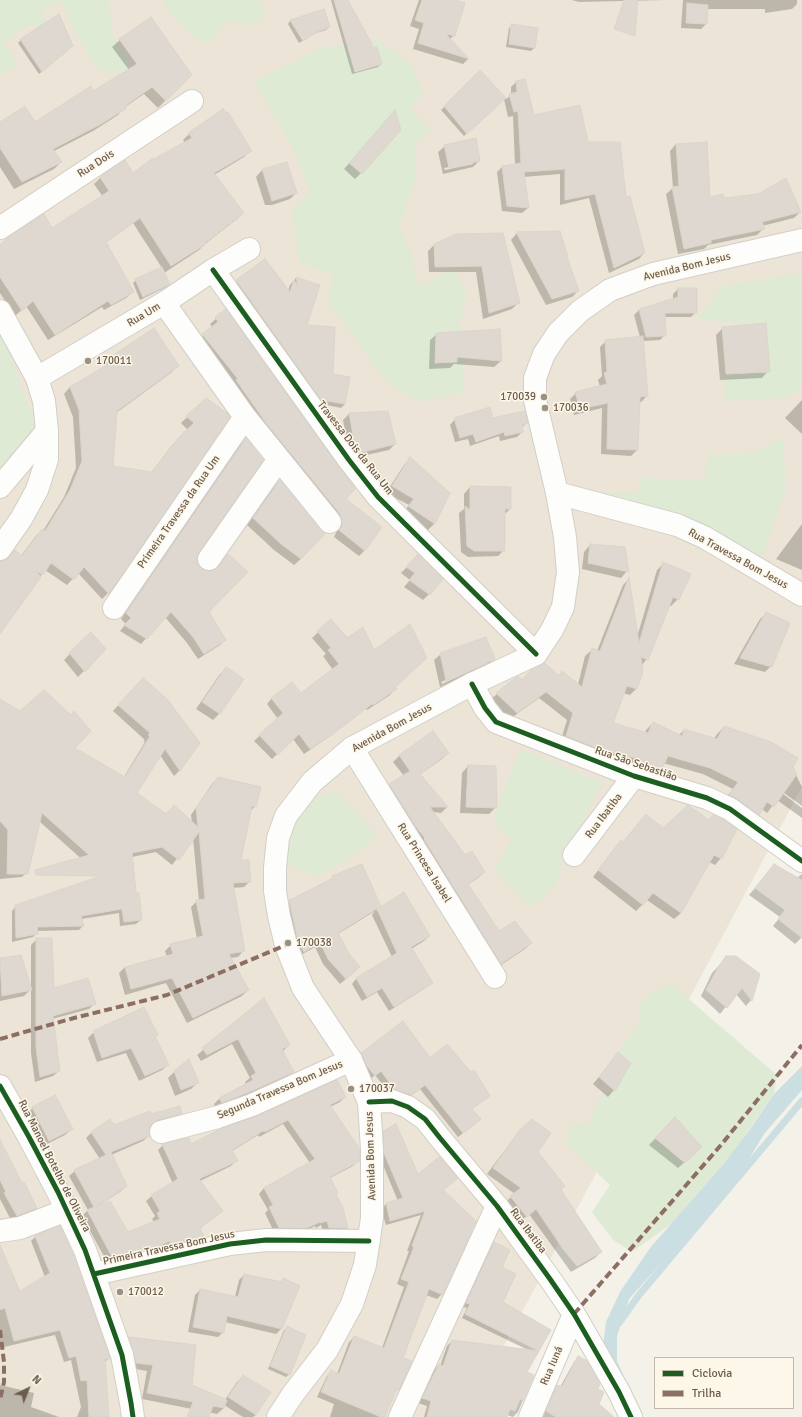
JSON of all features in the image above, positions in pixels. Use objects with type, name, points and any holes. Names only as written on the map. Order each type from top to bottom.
[{"type":"street","name":"Rua Dois","points":[[0,228],[192,101]]},
{"type":"street","name":"Avenida Bom Jesus","points":[[278,1417],[293,1394],[327,1350],[352,1304],[365,1265],[369,1241],[372,1218],[373,1178],[369,1102],[351,1060],[300,981],[286,945],[279,916],[275,891],[275,868],[278,838],[286,816],[312,782],[352,748],[472,684],[536,654],[552,630],[563,607],[568,572],[565,537],[557,493],[535,400],[535,378],[544,354],[558,333],[580,311],[610,290],[653,274],[802,240]]},
{"type":"street","name":"Rua Um","points":[[37,378],[164,303],[213,270],[249,249]]},
{"type":"street","name":"Travessa Dois da Rua Um","points":[[213,270],[349,460],[378,497],[536,654]]},
{"type":"street","points":[[164,303],[245,417],[330,522]]},
{"type":"street","points":[[0,311],[37,378],[44,401],[47,431],[47,459],[37,490],[21,519],[0,549]]},
{"type":"street","name":"Primeira Travessa da Rua Um","points":[[114,608],[245,417]]},
{"type":"street","points":[[0,487],[47,431]]},
{"type":"street","points":[[209,560],[279,459]]},
{"type":"street","name":"Rua Travessa Bom Jesus","points":[[557,493],[677,526],[704,537],[802,595]]},
{"type":"street","name":"Rua São Sebastião","points":[[472,684],[485,708],[496,722],[634,776],[707,798],[730,809],[802,861]]},
{"type":"street","name":"Rua Princesa Isabel","points":[[352,748],[496,977]]},
{"type":"street","name":"Rua Ibatiba","points":[[574,856],[634,776]]},
{"type":"street","name":"Segunda Travessa Bom Jesus","points":[[161,1132],[218,1117],[252,1105],[351,1060]]},
{"type":"street","name":"Rua Manoel Botelho de Oliveira","points":[[0,1086],[29,1137],[67,1210],[85,1250],[122,1355],[133,1417]]},
{"type":"street","name":"Rua Ibatiba","points":[[369,1102],[392,1101],[408,1107],[425,1120],[496,1206],[550,1279],[574,1314],[619,1392],[631,1417]]},
{"type":"street","name":"Rua Ibatiba","points":[[400,1417],[496,1206]]},
{"type":"street","points":[[0,1231],[20,1228],[67,1210]]},
{"type":"street","name":"Primeira Travessa Bom Jesus","points":[[94,1274],[230,1244],[266,1240],[369,1241]]},
{"type":"street","name":"Rua Iuná","points":[[530,1417],[574,1314]]},
{"type":"shaded area","points":[[0,0],[802,0],[802,787],[466,1417],[0,1417]]},
{"type":"shaded area","points":[[802,1066],[802,1090],[764,1134],[737,1179],[629,1299],[617,1336],[617,1361],[642,1417],[634,1417],[602,1353],[606,1322],[620,1292],[650,1248],[725,1162],[751,1128],[774,1094]]},
{"type":"green space","points":[[0,0],[109,0],[112,34],[129,58],[125,73],[100,72],[75,32],[61,1],[42,11],[46,24],[23,27],[4,43],[18,64],[0,75]]},
{"type":"green space","points":[[162,0],[259,0],[265,11],[255,25],[226,21],[208,44],[188,33],[167,9]]},
{"type":"green space","points":[[377,39],[412,65],[423,92],[411,109],[432,131],[415,143],[416,179],[399,227],[411,252],[418,287],[455,268],[467,298],[460,321],[465,392],[417,402],[384,379],[328,302],[333,274],[300,263],[292,213],[310,191],[289,139],[253,82],[324,47]]},
{"type":"green space","points":[[802,272],[802,390],[783,398],[723,401],[726,376],[769,372],[766,323],[746,324],[698,319],[721,287]]},
{"type":"green space","points":[[0,327],[11,343],[12,357],[21,388],[32,413],[41,424],[0,479]]},
{"type":"green space","points":[[783,438],[786,486],[760,565],[577,491],[638,493],[642,478],[704,480],[708,455],[753,453]]},
{"type":"green space","points":[[521,749],[603,783],[562,861],[557,884],[531,907],[493,870],[512,839],[495,826],[497,808]]},
{"type":"green space","points":[[336,790],[377,836],[345,862],[316,876],[276,860],[302,809],[317,796]]},
{"type":"green space","points":[[669,982],[777,1075],[774,1094],[734,1151],[671,1224],[632,1252],[613,1240],[592,1212],[610,1185],[566,1144],[570,1122],[588,1126],[598,1098],[615,1091],[631,1063],[618,1052],[638,1026],[641,1001]]},
{"type":"building","points":[[334,0],[348,0],[374,48],[377,47],[382,64],[355,72]]},
{"type":"building","points":[[422,0],[455,0],[465,3],[455,36],[446,34],[469,59],[418,43],[424,23],[415,20]]},
{"type":"building","points":[[624,0],[638,0],[635,36],[614,29]]},
{"type":"building","points":[[687,3],[708,5],[707,24],[686,23]]},
{"type":"building","points":[[324,9],[330,27],[317,32],[303,41],[290,20]]},
{"type":"building","points":[[59,14],[73,46],[42,72],[20,39]]},
{"type":"building","points":[[151,17],[192,75],[166,101],[152,87],[125,106],[127,108],[101,124],[53,149],[62,162],[22,182],[0,148],[0,122],[25,106],[35,122],[91,86],[93,91],[137,64],[119,39]]},
{"type":"building","points":[[511,24],[538,28],[535,48],[509,44]]},
{"type":"building","points":[[480,70],[506,98],[467,134],[444,106]]},
{"type":"building","points":[[525,79],[534,115],[580,105],[588,142],[620,142],[626,197],[630,196],[645,253],[614,268],[595,194],[565,200],[565,169],[524,172],[529,208],[507,206],[502,166],[521,163],[518,111],[514,112],[509,94],[517,92],[516,81]]},
{"type":"building","points":[[223,109],[226,113],[228,112],[252,151],[214,173],[244,213],[205,243],[206,244],[171,266],[140,218],[106,242],[134,292],[111,305],[108,301],[55,335],[33,301],[22,311],[0,277],[0,245],[7,238],[44,214],[52,228],[109,191],[100,177],[125,160],[133,173],[153,158],[154,159],[192,138],[188,133]]},
{"type":"building","points":[[395,110],[401,130],[362,174],[349,163]]},
{"type":"building","points":[[476,138],[480,161],[449,168],[444,145]]},
{"type":"building","points":[[707,142],[710,197],[723,194],[724,198],[758,194],[786,178],[801,212],[762,222],[765,229],[711,240],[711,243],[684,249],[672,187],[679,186],[676,144]]},
{"type":"building","points":[[287,162],[297,193],[272,201],[262,169]]},
{"type":"building","points":[[560,231],[579,291],[552,299],[516,232]]},
{"type":"building","points":[[503,233],[520,303],[489,313],[482,266],[435,267],[434,244],[456,234]]},
{"type":"building","points":[[265,259],[290,292],[294,280],[298,286],[296,277],[320,285],[307,325],[335,327],[333,374],[350,377],[345,404],[321,400],[236,280]]},
{"type":"building","points":[[162,267],[170,284],[143,297],[135,279]]},
{"type":"building","points":[[678,288],[697,288],[697,313],[665,313],[666,336],[646,337],[639,309],[678,297]]},
{"type":"building","points":[[226,309],[355,489],[346,499],[382,527],[365,551],[339,530],[342,526],[340,514],[266,423],[236,380],[238,379],[202,334],[218,322],[215,317]]},
{"type":"building","points":[[766,323],[770,372],[726,374],[722,327]]},
{"type":"building","points":[[154,328],[179,366],[117,411],[113,466],[152,472],[179,437],[194,423],[186,416],[206,398],[227,413],[230,417],[109,594],[84,567],[74,580],[51,563],[43,575],[36,571],[41,577],[0,634],[0,561],[6,560],[15,550],[22,556],[42,529],[45,531],[70,490],[82,461],[79,410],[70,387],[112,362],[109,358]]},
{"type":"building","points":[[500,329],[502,361],[457,357],[457,362],[435,363],[436,333]]},
{"type":"building","points":[[643,336],[648,396],[640,397],[638,450],[607,449],[608,403],[580,409],[575,392],[607,384],[604,373],[607,372],[605,340]]},
{"type":"building","points":[[490,407],[493,418],[525,411],[528,423],[522,425],[523,432],[505,436],[504,432],[476,442],[473,434],[460,438],[454,418]]},
{"type":"building","points":[[388,411],[396,444],[359,453],[355,446],[349,413]]},
{"type":"building","points":[[246,438],[263,460],[199,552],[197,558],[198,564],[202,569],[208,571],[214,570],[219,566],[228,554],[248,572],[209,612],[226,640],[204,654],[193,637],[171,612],[147,639],[124,625],[131,618],[126,613]]},
{"type":"building","points":[[410,457],[450,493],[435,524],[408,506],[414,499],[392,486]]},
{"type":"building","points":[[280,480],[320,530],[325,534],[301,559],[281,544],[253,518]]},
{"type":"building","points":[[470,486],[511,487],[511,509],[505,509],[505,551],[474,551],[467,546],[465,506],[470,510]]},
{"type":"building","points":[[590,544],[625,547],[629,572],[588,563]]},
{"type":"building","points":[[418,554],[443,579],[430,595],[409,580],[415,573],[406,567]]},
{"type":"building","points":[[663,562],[691,574],[679,600],[673,597],[648,660],[641,657],[643,672],[637,689],[627,686],[613,723],[648,733],[653,722],[682,736],[684,729],[717,739],[724,726],[771,742],[798,758],[793,767],[797,774],[774,807],[767,802],[759,815],[729,795],[738,782],[710,768],[668,756],[661,771],[637,764],[639,759],[599,749],[566,736],[573,713],[546,692],[517,713],[496,693],[518,676],[522,680],[531,670],[545,663],[559,676],[562,671],[582,687],[592,648],[600,651],[629,577],[639,643]]},
{"type":"building","points":[[766,612],[790,623],[772,667],[740,658]]},
{"type":"building","points":[[331,619],[347,638],[363,627],[374,650],[410,624],[427,658],[395,687],[397,689],[373,705],[372,704],[333,734],[310,749],[299,734],[278,755],[259,735],[283,713],[271,698],[292,682],[301,693],[339,664],[328,650],[331,648],[317,631]]},
{"type":"building","points":[[91,632],[106,649],[85,672],[69,653]]},
{"type":"building","points":[[486,637],[495,659],[446,681],[440,653]]},
{"type":"building","points":[[226,667],[244,679],[220,714],[202,702]]},
{"type":"building","points":[[143,678],[167,699],[200,743],[180,771],[165,749],[137,793],[166,814],[174,805],[198,827],[196,808],[218,777],[261,787],[256,807],[252,806],[241,860],[249,860],[251,882],[233,883],[245,951],[229,954],[249,990],[193,1018],[172,978],[131,989],[125,967],[173,954],[170,944],[203,936],[196,900],[205,899],[199,832],[179,860],[162,847],[132,853],[136,893],[139,893],[142,920],[124,922],[122,909],[81,916],[84,926],[37,927],[38,934],[16,938],[15,905],[101,876],[36,875],[35,870],[89,855],[42,813],[28,874],[7,874],[8,830],[0,821],[0,699],[20,711],[44,690],[71,715],[74,711],[91,731],[75,748],[125,777],[150,736],[148,735],[150,733],[118,705]]},
{"type":"building","points":[[433,731],[449,753],[420,774],[448,807],[430,807],[465,855],[472,851],[485,872],[468,884],[499,931],[515,921],[532,943],[501,964],[424,839],[425,838],[416,827],[389,784],[410,771],[399,755]]},
{"type":"building","points":[[468,765],[496,766],[497,808],[466,807]]},
{"type":"building","points":[[688,805],[709,820],[713,815],[724,820],[737,829],[722,859],[714,855],[681,913],[653,893],[643,905],[598,870],[621,840],[623,842],[646,814],[663,828]]},
{"type":"building","points":[[362,864],[381,906],[338,933],[350,955],[360,967],[346,979],[328,959],[320,942],[304,952],[298,941],[289,900],[333,878],[332,876]]},
{"type":"building","points":[[774,864],[802,880],[802,938],[778,919],[785,910],[755,888]]},
{"type":"building","points":[[404,892],[430,936],[411,947],[433,983],[394,1007],[382,988],[367,997],[356,978],[397,953],[377,909]]},
{"type":"building","points":[[36,938],[52,938],[54,988],[88,978],[96,1004],[53,1016],[60,1071],[40,1077],[36,1047]]},
{"type":"building","points":[[21,955],[32,990],[2,996],[0,958]]},
{"type":"building","points":[[726,956],[736,956],[760,974],[752,1001],[742,988],[727,1008],[706,990]]},
{"type":"building","points":[[264,998],[290,1045],[282,1049],[294,1072],[222,1103],[219,1098],[253,1080],[251,1076],[256,1073],[238,1039],[207,1055],[202,1048]]},
{"type":"building","points":[[144,1007],[158,1035],[155,1036],[169,1065],[145,1076],[131,1048],[102,1058],[93,1031]]},
{"type":"building","points":[[403,1021],[430,1058],[447,1044],[471,1072],[474,1070],[490,1096],[472,1109],[481,1119],[463,1133],[425,1085],[412,1095],[394,1089],[381,1071],[375,1076],[367,1066],[361,1053]]},
{"type":"building","points":[[618,1052],[631,1063],[615,1091],[599,1077]]},
{"type":"building","points":[[189,1059],[199,1083],[181,1090],[174,1071]]},
{"type":"building","points":[[337,1080],[346,1097],[330,1105],[359,1148],[360,1161],[330,1177],[338,1193],[336,1194],[343,1208],[348,1228],[329,1228],[327,1221],[320,1222],[307,1228],[279,1228],[269,1207],[273,1205],[264,1188],[315,1159],[288,1120],[265,1132],[263,1131],[232,1150],[238,1161],[199,1179],[223,1211],[200,1228],[204,1237],[171,1244],[170,1241],[154,1248],[112,1257],[87,1210],[94,1207],[74,1170],[106,1155],[91,1132],[110,1119],[114,1125],[150,1111],[151,1114],[180,1106],[182,1114],[158,1120],[153,1123],[149,1129],[150,1136],[111,1152],[127,1186],[96,1207],[110,1201],[128,1232],[160,1219],[157,1213],[160,1211],[151,1195],[178,1179],[162,1144],[189,1138],[191,1144],[220,1129],[257,1116]]},
{"type":"building","points":[[55,1095],[73,1129],[49,1141],[32,1107]]},
{"type":"building","points":[[675,1117],[702,1147],[685,1163],[655,1138]]},
{"type":"building","points":[[532,1119],[551,1133],[538,1152],[565,1186],[561,1190],[602,1252],[577,1266],[563,1249],[536,1209],[527,1217],[510,1196],[521,1188],[493,1168],[519,1131]]},
{"type":"building","points":[[396,1124],[418,1174],[439,1157],[458,1178],[443,1190],[476,1221],[443,1295],[429,1289],[403,1358],[412,1361],[399,1390],[397,1389],[385,1417],[381,1417],[321,1392],[331,1370],[339,1374],[354,1336],[384,1348],[409,1282],[401,1279],[414,1247],[412,1246],[425,1211],[390,1221],[386,1203],[403,1198],[384,1153],[383,1131]]},
{"type":"building","points":[[0,1140],[22,1183],[24,1182],[37,1208],[17,1216],[4,1193],[6,1192],[0,1180]]},
{"type":"building","points":[[60,1226],[73,1255],[110,1358],[105,1359],[109,1417],[89,1417],[87,1380],[81,1381],[76,1356],[69,1358],[60,1330],[14,1341],[5,1308],[0,1310],[0,1245],[20,1291],[50,1273],[35,1236]]},
{"type":"building","points":[[494,1242],[510,1250],[502,1267],[516,1274],[503,1302],[551,1330],[539,1351],[465,1314],[470,1304],[466,1303]]},
{"type":"building","points":[[244,1274],[282,1282],[283,1278],[300,1286],[282,1329],[227,1316],[224,1333],[193,1327],[200,1289],[238,1297]]},
{"type":"building","points":[[287,1326],[306,1335],[290,1375],[270,1366]]},
{"type":"building","points":[[129,1337],[196,1345],[192,1385],[227,1400],[224,1408],[213,1406],[209,1417],[187,1417],[193,1402],[147,1393],[153,1365],[136,1363]]},
{"type":"building","points":[[452,1340],[539,1351],[527,1372],[534,1375],[523,1401],[520,1399],[515,1411],[510,1409],[507,1417],[427,1417],[431,1401],[422,1398],[439,1364],[443,1366]]},
{"type":"building","points":[[578,1356],[587,1361],[600,1384],[598,1389],[604,1392],[599,1404],[614,1417],[556,1417],[546,1411],[557,1385],[562,1387]]},
{"type":"building","points":[[243,1375],[271,1392],[256,1415],[228,1397]]},
{"type":"waterway","points":[[619,1323],[639,1295],[802,1101]]},
{"type":"marked path","points":[[0,1039],[74,1018],[167,995],[286,945]]},
{"type":"marked path","points":[[574,1314],[721,1145],[802,1045]]},
{"type":"marked path","points":[[0,1330],[4,1362],[4,1382],[0,1400]]},
{"type":"cycle path","points":[[213,270],[349,460],[378,497],[536,654]]},
{"type":"cycle path","points":[[472,684],[485,708],[496,722],[634,776],[707,798],[730,809],[802,861]]},
{"type":"cycle path","points":[[0,1086],[58,1192],[85,1250],[122,1355],[133,1417]]},
{"type":"cycle path","points":[[369,1102],[392,1101],[408,1107],[425,1119],[497,1206],[550,1279],[574,1314],[619,1392],[631,1417]]},
{"type":"cycle path","points":[[94,1274],[230,1244],[266,1240],[369,1241]]},
{"type":"place","name":"170011","points":[[88,361]]},
{"type":"place","name":"170039","points":[[544,397]]},
{"type":"place","name":"170036","points":[[545,408]]},
{"type":"place","name":"170038","points":[[288,943]]},
{"type":"place","name":"170037","points":[[351,1089]]},
{"type":"place","name":"170012","points":[[120,1292]]}]
